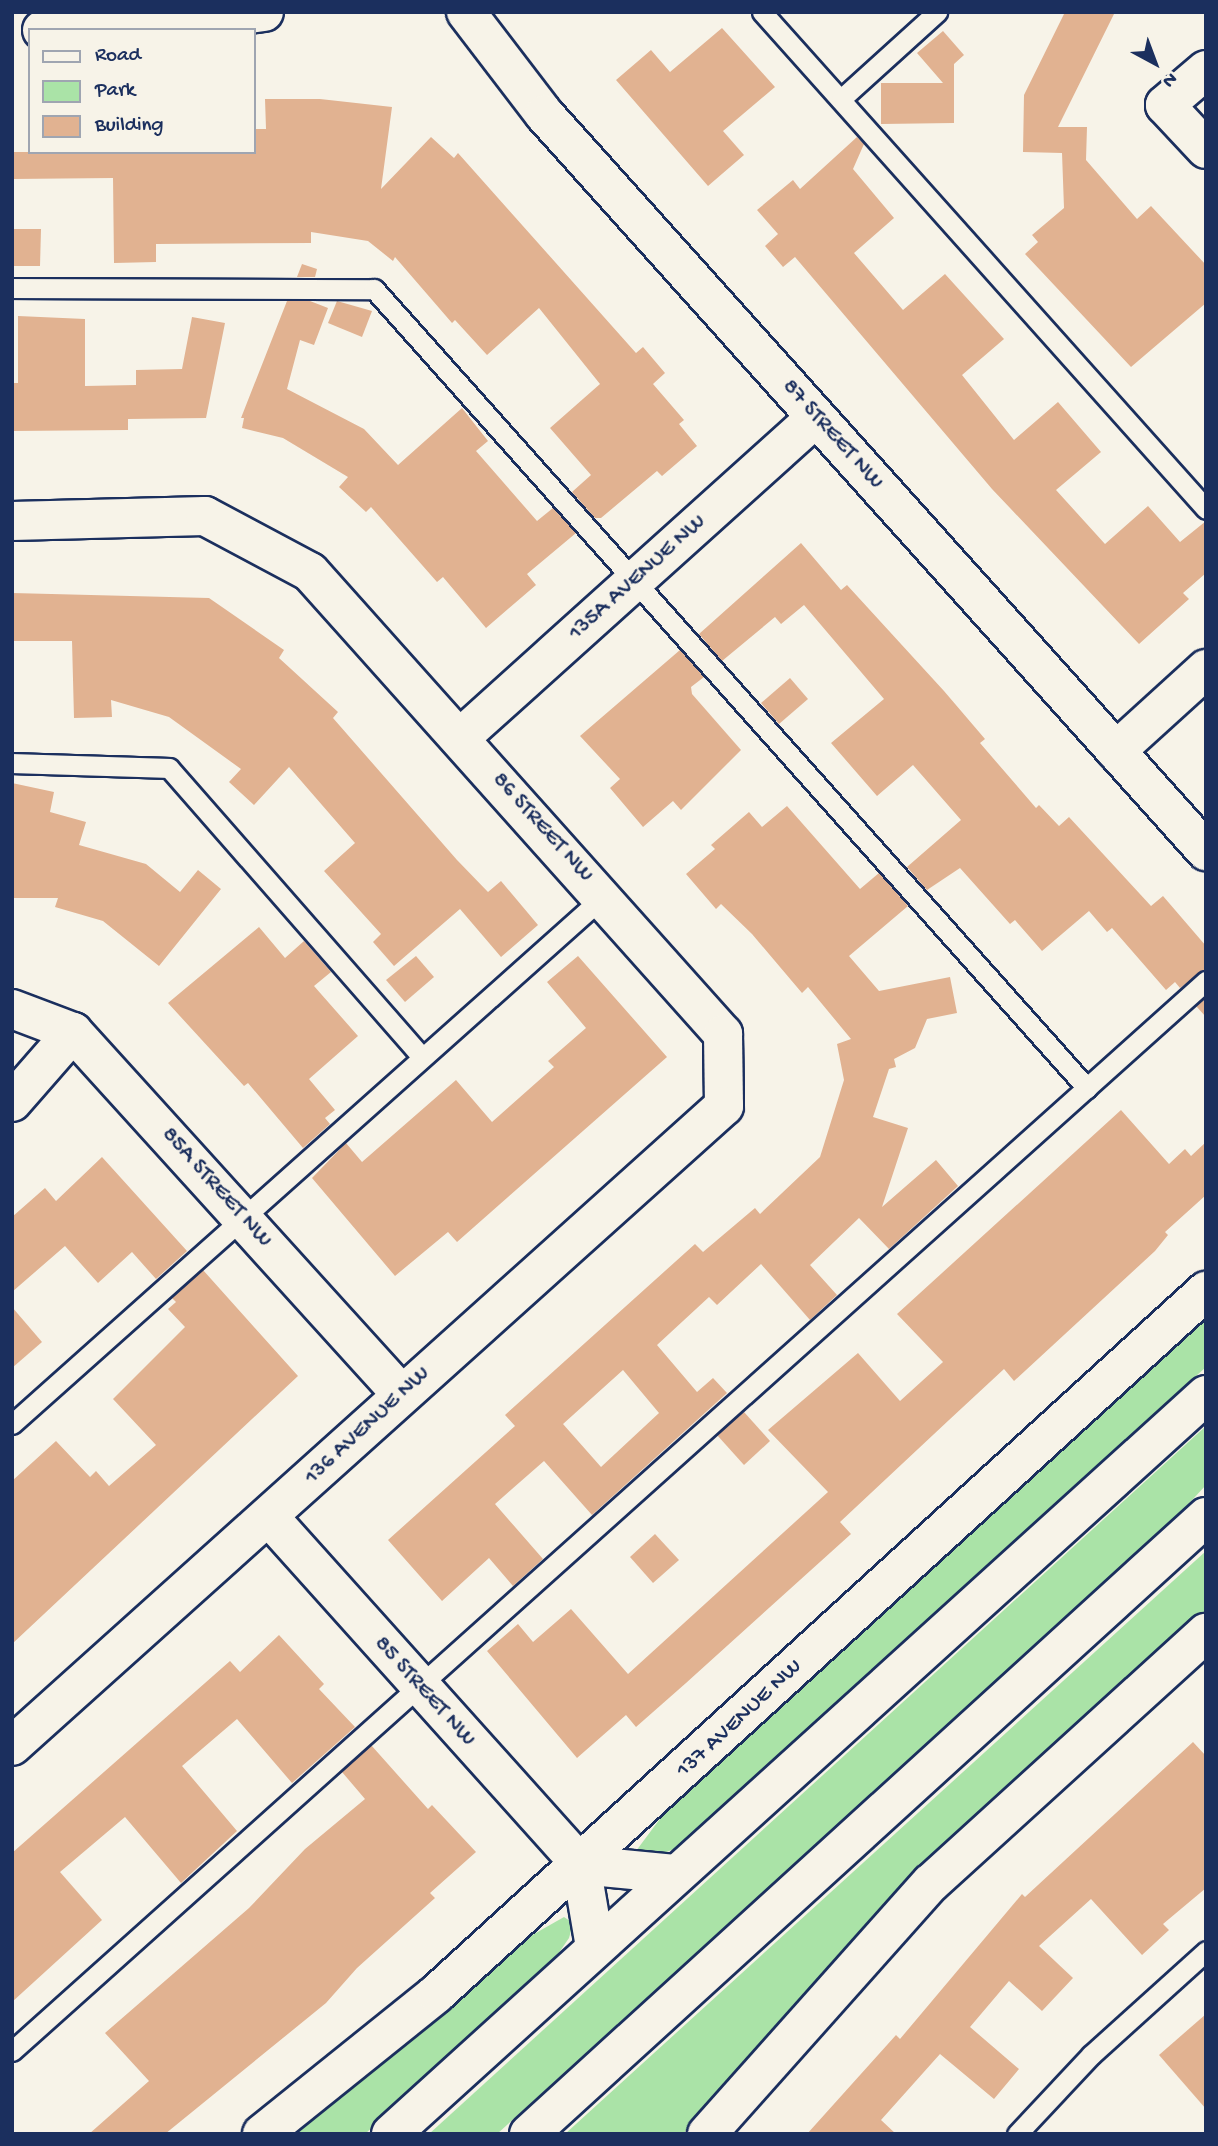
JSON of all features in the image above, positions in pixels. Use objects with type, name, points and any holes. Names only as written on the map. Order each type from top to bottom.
[{"type":"street","points":[[118,28],[156,27],[264,12]]},
{"type":"street","name":"87 STREET NW","points":[[466,12],[544,114],[1206,851]]},
{"type":"street","points":[[1206,70],[1165,105],[1206,149]]},
{"type":"street","name":"135A AVENUE NW","points":[[460,738],[816,418]]},
{"type":"street","name":"86 STREET NW","points":[[12,521],[205,516],[310,572],[604,896],[723,1034],[724,1105]]},
{"type":"street","points":[[1116,751],[1206,669]]},
{"type":"street","name":"85A STREET NW","points":[[12,1009],[73,1032],[401,1394]]},
{"type":"street","points":[[12,1102],[73,1032]]},
{"type":"street","name":"136 AVENUE NW","points":[[12,1746],[724,1105]]},
{"type":"street","name":"137 AVENUE NW","points":[[262,2134],[436,1994],[581,1865],[1206,1292]]},
{"type":"street","points":[[391,2134],[1206,1395]]},
{"type":"street","name":"85 STREET NW","points":[[269,1517],[581,1865]]},
{"type":"street","points":[[529,2134],[1206,1517]]},
{"type":"street","points":[[707,2134],[932,1883],[1206,1633]]},
{"type":"street","points":[[595,1947],[581,1865],[676,1874]]},
{"type":"lane","points":[[762,12],[1206,509]]},
{"type":"lane","points":[[841,99],[937,12]]},
{"type":"lane","points":[[12,288],[374,289],[1087,1088]]},
{"type":"lane","points":[[12,763],[169,768],[421,1056]]},
{"type":"lane","points":[[12,1424],[421,1056],[604,896]]},
{"type":"lane","points":[[12,2051],[421,1689],[1206,981]]},
{"type":"lane","points":[[1017,2134],[1091,2055],[1206,1951]]},
{"type":"green space","points":[[1206,1318],[1206,1367],[677,1848],[645,1860],[636,1851],[671,1804]]},
{"type":"green space","points":[[1206,1426],[1206,1485],[1181,1512],[497,2134],[429,2134]]},
{"type":"green space","points":[[1206,1551],[1206,1612],[907,1883],[683,2134],[565,2134]]},
{"type":"green space","points":[[564,1917],[573,1923],[569,1938],[549,1967],[365,2134],[289,2134],[520,1942]]},
{"type":"building","points":[[1065,12],[1115,12],[1058,127],[1087,127],[1086,160],[1137,219],[1151,206],[1206,265],[1206,303],[1131,367],[1025,254],[1038,242],[1032,235],[1064,208],[1062,153],[1023,152],[1024,95]]},
{"type":"building","points":[[722,28],[775,87],[723,131],[744,155],[708,186],[616,80],[651,50],[670,72]]},
{"type":"building","points":[[943,31],[964,55],[954,64],[954,123],[881,124],[881,83],[943,83],[917,53]]},
{"type":"building","points":[[265,99],[320,99],[392,107],[381,189],[431,137],[454,158],[458,153],[636,353],[643,347],[665,373],[653,384],[684,420],[679,424],[697,446],[662,476],[657,471],[601,518],[595,518],[572,492],[591,475],[550,428],[600,384],[539,308],[487,355],[455,320],[452,323],[395,257],[393,261],[368,241],[311,232],[311,243],[156,244],[156,262],[114,263],[113,178],[12,179],[12,152],[256,154],[256,129],[266,129]]},
{"type":"building","points":[[857,137],[864,144],[853,169],[894,218],[854,253],[903,310],[945,274],[1004,339],[962,375],[1014,440],[1058,402],[1101,452],[1056,490],[1105,544],[1148,506],[1180,542],[1206,521],[1206,573],[1183,593],[1189,599],[1139,644],[992,489],[795,257],[783,267],[765,246],[778,234],[757,210],[793,180],[800,189]]},
{"type":"building","points":[[12,229],[41,229],[40,266],[12,266]]},
{"type":"building","points":[[302,264],[317,269],[315,277],[297,277]]},
{"type":"building","points":[[287,301],[310,301],[328,308],[314,345],[300,340],[287,389],[364,429],[398,465],[462,408],[488,441],[476,451],[537,521],[553,508],[576,533],[527,574],[536,585],[486,628],[443,577],[437,582],[371,507],[366,512],[339,487],[348,477],[283,438],[242,428],[244,418],[241,418]]},
{"type":"building","points":[[337,301],[372,311],[362,337],[328,323]]},
{"type":"building","points":[[18,316],[85,319],[85,386],[136,385],[136,370],[182,369],[192,317],[225,323],[206,418],[128,419],[128,430],[12,431],[12,383],[18,383]]},
{"type":"building","points":[[801,543],[841,590],[847,585],[944,691],[985,739],[980,743],[1036,808],[1039,805],[1059,826],[1069,817],[1151,906],[1163,896],[1206,946],[1206,969],[1180,988],[1175,982],[1166,990],[1112,928],[1107,932],[1089,911],[1042,951],[1015,920],[1010,924],[960,868],[927,890],[907,867],[961,820],[913,765],[877,796],[831,743],[884,699],[804,605],[781,624],[775,617],[722,661],[699,634]]},
{"type":"building","points":[[12,593],[209,598],[284,650],[279,658],[338,712],[333,718],[457,860],[488,892],[501,881],[538,925],[501,957],[460,909],[394,966],[373,942],[381,934],[324,871],[355,843],[289,767],[254,805],[229,782],[241,769],[169,717],[111,700],[112,717],[74,718],[72,641],[12,641]]},
{"type":"building","points":[[680,650],[704,677],[691,687],[692,694],[741,750],[681,810],[673,801],[643,827],[610,788],[620,779],[580,736]]},
{"type":"building","points":[[790,678],[808,699],[779,724],[761,703]]},
{"type":"building","points":[[12,783],[54,792],[50,812],[86,822],[79,845],[146,864],[180,892],[198,870],[221,889],[159,966],[103,921],[55,907],[58,898],[12,898]]},
{"type":"building","points":[[787,806],[860,889],[879,873],[908,906],[849,956],[879,991],[950,977],[957,1013],[927,1019],[915,1048],[894,1059],[896,1067],[889,1069],[873,1117],[908,1128],[882,1207],[936,1160],[958,1186],[889,1249],[859,1218],[810,1265],[837,1295],[810,1320],[761,1264],[717,1305],[709,1297],[657,1345],[697,1392],[713,1378],[727,1393],[592,1515],[544,1461],[495,1504],[543,1559],[513,1586],[489,1558],[442,1601],[388,1540],[515,1426],[505,1415],[695,1244],[703,1252],[755,1208],[760,1214],[820,1157],[844,1080],[837,1044],[851,1039],[808,987],[802,993],[752,934],[721,904],[716,909],[686,874],[715,849],[711,845],[749,812],[762,827]],"holes":[[[623,1370],[659,1413],[601,1467],[563,1424]]]},
{"type":"building","points":[[259,927],[285,958],[304,941],[331,972],[314,986],[358,1036],[309,1079],[335,1110],[325,1118],[330,1124],[303,1148],[248,1083],[244,1086],[168,1003]]},
{"type":"building","points":[[416,956],[434,977],[405,1002],[386,980]]},
{"type":"building","points":[[578,956],[667,1057],[457,1242],[448,1232],[395,1276],[312,1178],[346,1143],[362,1162],[456,1080],[492,1122],[554,1067],[548,1061],[586,1028],[547,982]]},
{"type":"building","points":[[1206,998],[1206,1017],[1196,1006]]},
{"type":"building","points":[[1121,1110],[1169,1164],[1185,1149],[1191,1156],[1206,1142],[1206,1195],[1165,1232],[1168,1235],[1155,1251],[1014,1381],[1004,1369],[840,1522],[851,1534],[686,1683],[636,1727],[626,1715],[577,1758],[487,1651],[518,1624],[533,1642],[571,1609],[628,1674],[828,1492],[768,1430],[858,1353],[900,1401],[943,1362],[897,1314]]},
{"type":"building","points":[[102,1157],[187,1251],[156,1279],[132,1252],[98,1283],[65,1246],[12,1292],[12,1217],[45,1188],[56,1201]]},
{"type":"building","points":[[203,1270],[298,1376],[12,1644],[12,1481],[56,1441],[90,1477],[96,1471],[109,1486],[156,1445],[113,1399],[185,1327],[168,1309],[176,1302],[172,1298]]},
{"type":"building","points":[[12,1307],[42,1342],[12,1368]]},
{"type":"building","points":[[744,1412],[770,1441],[744,1465],[717,1435]]},
{"type":"building","points":[[655,1534],[679,1560],[653,1583],[630,1557]]},
{"type":"building","points":[[279,1635],[324,1684],[319,1689],[355,1727],[292,1783],[237,1719],[182,1766],[237,1831],[181,1883],[125,1817],[60,1872],[102,1920],[12,2002],[12,1853],[230,1661],[240,1672]]},
{"type":"building","points":[[1193,1742],[1206,1756],[1206,1888],[1163,1924],[1169,1930],[1142,1955],[1091,1899],[1039,1946],[1073,1978],[1042,2011],[1009,1981],[970,2027],[1019,2069],[994,2099],[940,2054],[881,2120],[896,2134],[807,2134],[896,2035],[900,2039],[1022,1894],[1025,1897]]},
{"type":"building","points":[[371,1745],[428,1809],[432,1805],[476,1852],[430,1893],[435,1898],[357,1968],[326,2003],[165,2134],[89,2134],[149,2081],[105,2033],[249,1908],[305,1849],[365,1799],[342,1772]]},
{"type":"building","points":[[1206,2014],[1206,2109],[1159,2055]]}]
